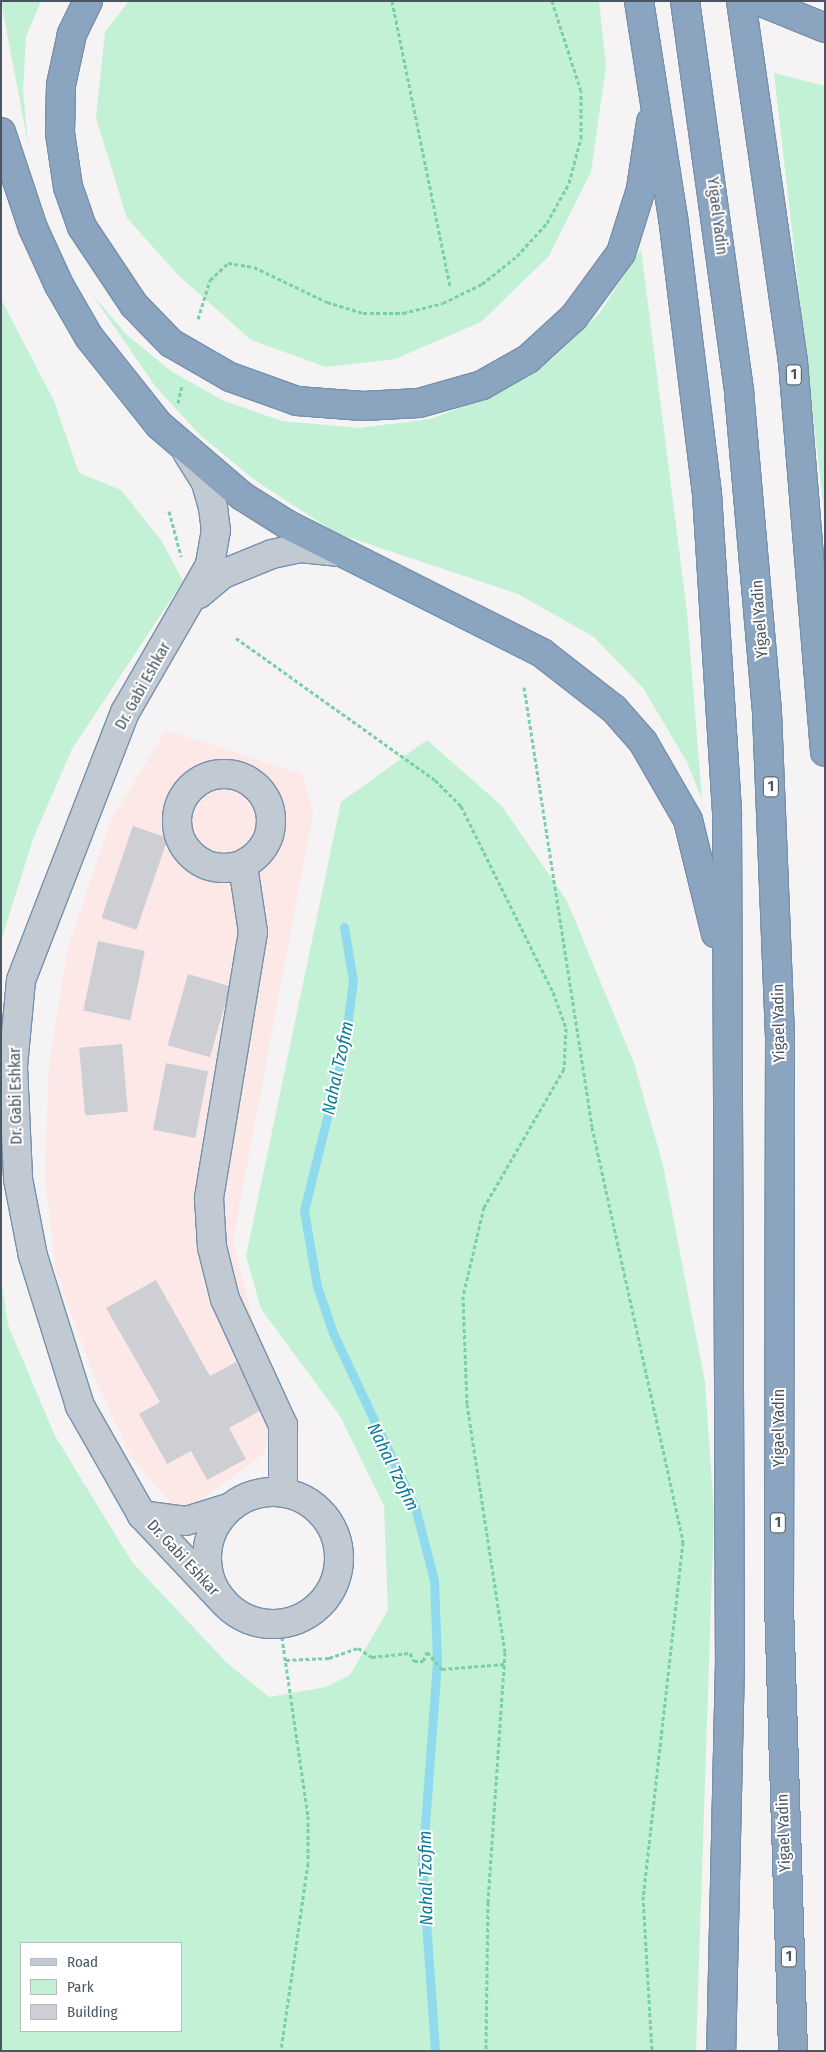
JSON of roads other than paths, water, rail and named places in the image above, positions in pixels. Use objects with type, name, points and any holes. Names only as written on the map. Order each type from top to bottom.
[{"type":"highway","points":[[88,1],[72,34],[61,85],[60,133],[68,186],[82,227],[134,305],[171,343],[230,377],[298,401],[362,406],[418,402],[482,385],[528,359],[574,318],[620,253],[641,189],[652,72]]},
{"type":"highway","points":[[639,1],[652,72],[707,494],[727,814],[731,1164],[730,1662],[720,2051]]},
{"type":"highway","name":"Yigael Yadin","points":[[685,1],[740,402],[767,713],[780,1038],[779,1605],[793,2051]]},
{"type":"highway","name":"1","points":[[741,1],[793,362],[825,752]]},
{"type":"highway","points":[[759,1],[825,28]]},
{"type":"highway","points":[[1,132],[33,228],[85,330],[122,384],[187,451],[242,496],[337,552],[542,653],[614,709],[668,779],[688,820],[716,935],[731,1164]]},
{"type":"street","name":"Dr. Gabi Eshkar","points":[[187,451],[206,483],[216,530],[210,565],[193,600],[125,712],[22,980],[13,1067],[18,1179],[50,1322],[80,1406],[142,1515],[223,1601]]},
{"type":"street","name":"Dr. Gabi Eshkar","points":[[193,600],[224,574],[259,558],[301,548],[337,552]]},
{"type":"street","points":[[243,866],[254,932],[209,1198],[212,1247],[225,1299],[283,1424],[283,1492]]},
{"type":"street","points":[[283,1492],[320,1512],[333,1529],[339,1556],[331,1590],[318,1607],[280,1624],[259,1623],[223,1601],[207,1563],[212,1535],[231,1507],[256,1494],[283,1492]]},
{"type":"street","name":"Dr. Gabi Eshkar","points":[[142,1515],[186,1522],[231,1507]]},
{"type":"waterway","name":"Nahal Tzofim","points":[[344,927],[353,981],[344,1049],[304,1211],[317,1286],[333,1333],[415,1507],[434,1580],[437,1662],[422,1864],[435,2051]]}]
